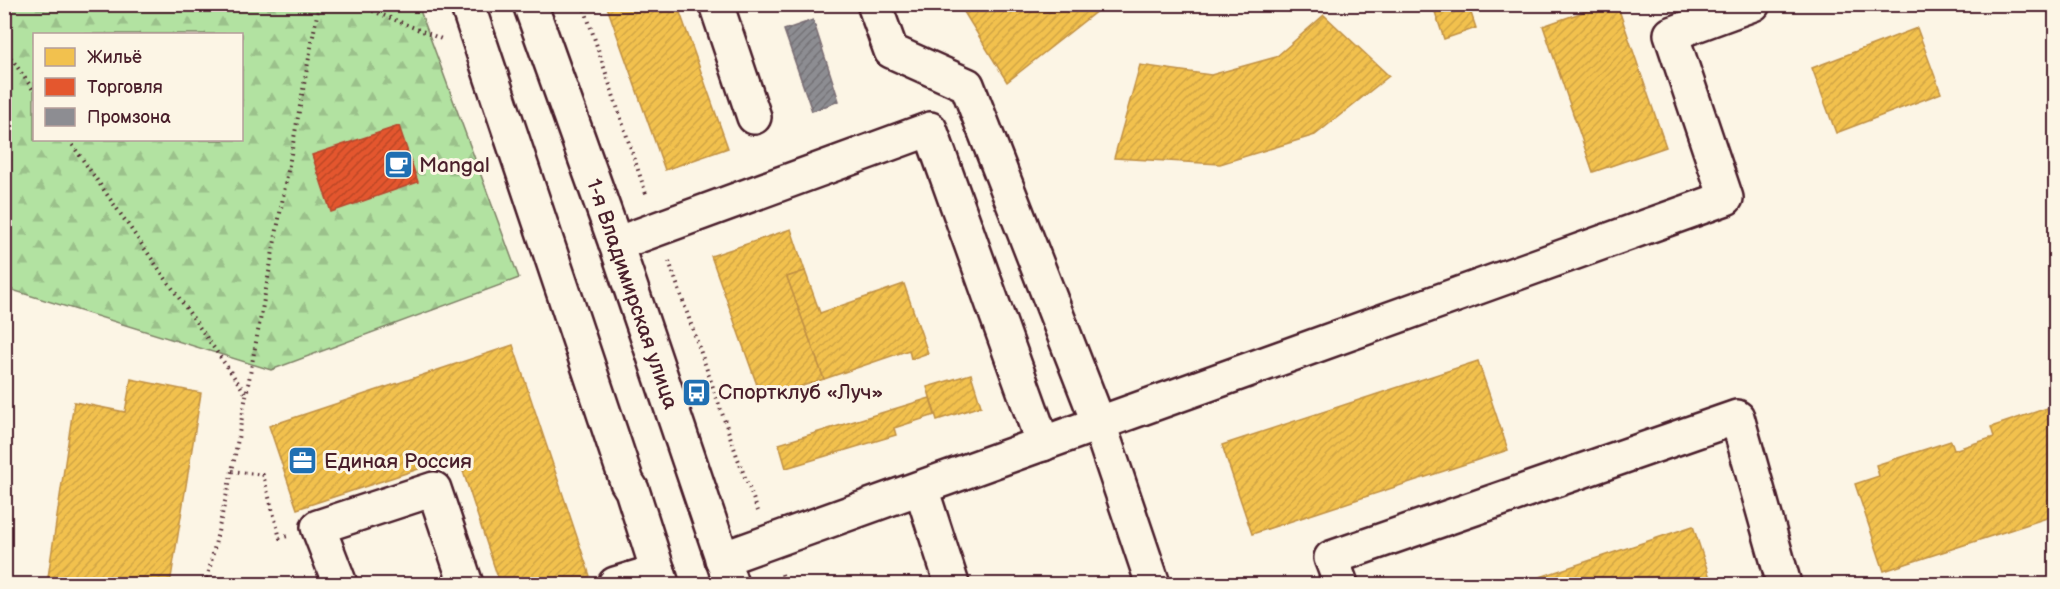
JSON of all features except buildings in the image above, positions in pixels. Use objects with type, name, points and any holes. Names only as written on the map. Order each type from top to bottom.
[{"type":"main road","points":[[467,4],[660,578],[615,585]]},
{"type":"main road","name":"1-я Владимирская улица","points":[[530,4],[616,244],[727,572]]},
{"type":"main road","points":[[716,4],[754,117]]},
{"type":"main road","points":[[874,4],[891,51],[968,85],[1099,424],[1153,585]]},
{"type":"main road","points":[[727,572],[771,541],[1726,198],[1671,34],[1753,4]]},
{"type":"main road","points":[[616,244],[930,129],[1043,444]]},
{"type":"main road","points":[[1341,585],[1331,558],[1737,417],[1784,585]]},
{"type":"main road","points":[[921,488],[952,585]]},
{"type":"main road","points":[[340,585],[318,526],[434,489],[466,585]]},
{"type":"path","points":[[206,585],[232,471],[319,4]]},
{"type":"path","points":[[356,4],[453,44]]},
{"type":"path","points":[[583,4],[658,229],[738,459],[771,541],[785,585]]},
{"type":"path","points":[[4,48],[33,90]]},
{"type":"path","points":[[70,141],[246,394]]},
{"type":"path","points":[[232,471],[263,475],[280,538]]},
{"type":"green space","points":[[4,5],[418,5],[519,278],[271,370],[12,290],[4,269]]},
{"type":"place","name":"Mangal","points":[[398,165]]},
{"type":"place","name":"Спортклуб «Луч»","points":[[697,392]]},
{"type":"place","name":"Единая Россия","points":[[303,461]]}]
